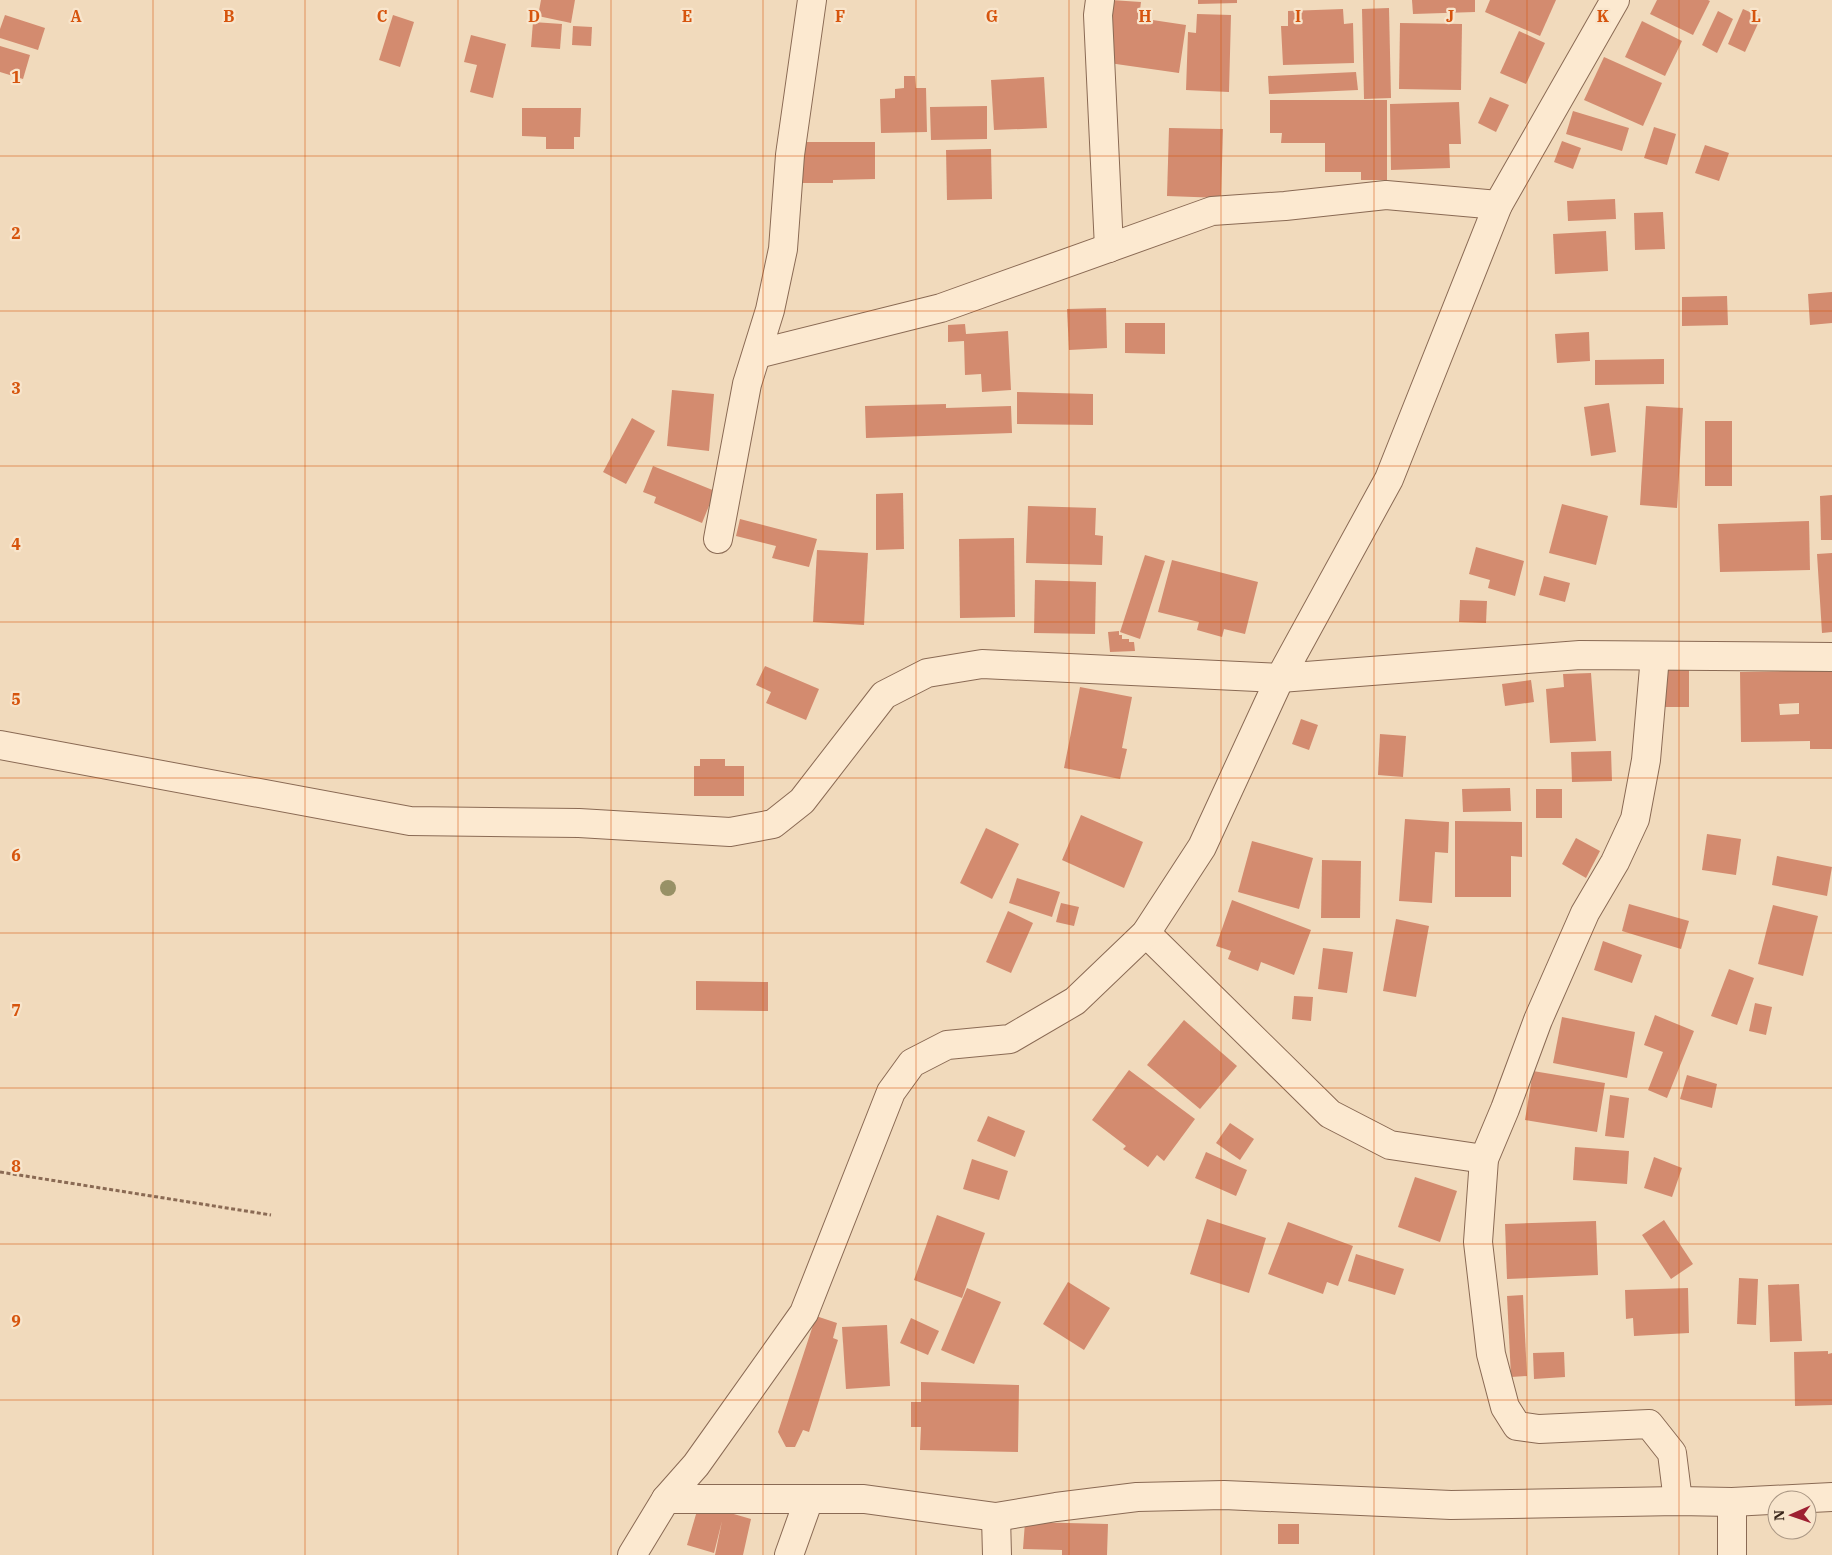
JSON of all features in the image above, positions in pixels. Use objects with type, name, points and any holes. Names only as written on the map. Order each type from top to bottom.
[{"type":"street","points":[[718,539],[747,384],[770,310],[783,249],[790,155],[812,0]]},
{"type":"street","points":[[1100,0],[1098,15],[1109,248]]},
{"type":"street","points":[[632,1555],[666,1499],[696,1464],[804,1313],[891,1092],[912,1063],[947,1045],[1010,1039],[1076,1001],[1146,933],[1202,847],[1280,678],[1389,479],[1498,205],[1615,0]]},
{"type":"street","points":[[756,354],[941,308],[1212,211],[1285,206],[1386,194],[1498,205]]},
{"type":"street","points":[[0,745],[410,821],[580,823],[730,832],[773,824],[802,801],[884,695],[927,673],[982,664],[1280,678],[1580,655],[1832,657]]},
{"type":"street","points":[[1655,656],[1646,760],[1635,819],[1615,862],[1585,913],[1538,1020],[1484,1159],[1478,1242],[1490,1354],[1505,1407],[1517,1426],[1539,1429],[1648,1424],[1672,1453],[1678,1500]]},
{"type":"street","points":[[1146,933],[1330,1114],[1390,1145],[1484,1159]]},
{"type":"street","points":[[666,1499],[864,1500],[996,1517],[1147,1496],[1224,1495],[1451,1505],[1678,1500],[1732,1502],[1832,1497]]},
{"type":"street","points":[[789,1555],[809,1499]]},
{"type":"street","points":[[1732,1502],[1732,1555]]},
{"type":"street","points":[[996,1517],[997,1555]]},
{"type":"path","points":[[0,1172],[271,1214]]},
{"type":"building","points":[[541,0],[575,0],[571,23],[538,16]]},
{"type":"building","points":[[1111,0],[1141,2],[1139,18],[1186,25],[1179,73],[1102,62]]},
{"type":"building","points":[[1198,0],[1237,0],[1237,3],[1198,4]]},
{"type":"building","points":[[1412,0],[1475,0],[1475,12],[1413,14]]},
{"type":"building","points":[[1490,0],[1556,0],[1540,36],[1485,12]]},
{"type":"building","points":[[1657,0],[1710,1],[1693,35],[1650,14]]},
{"type":"building","points":[[1389,8],[1391,98],[1364,99],[1362,9]]},
{"type":"building","points":[[1343,9],[1344,24],[1353,23],[1354,63],[1283,65],[1281,26],[1288,26],[1288,11]]},
{"type":"building","points":[[1743,9],[1761,17],[1745,52],[1728,44]]},
{"type":"building","points":[[1718,11],[1733,19],[1717,53],[1702,45]]},
{"type":"building","points":[[1197,14],[1231,15],[1229,92],[1186,90],[1188,32],[1196,33]]},
{"type":"building","points":[[5,15],[45,28],[38,50],[0,38],[0,29]]},
{"type":"building","points":[[393,15],[414,22],[400,67],[379,60]]},
{"type":"building","points":[[1642,21],[1682,41],[1665,76],[1625,57]]},
{"type":"building","points":[[533,22],[562,24],[560,49],[531,47]]},
{"type":"building","points":[[1400,23],[1462,24],[1461,90],[1399,89]]},
{"type":"building","points":[[573,26],[592,27],[591,46],[572,45]]},
{"type":"building","points":[[1519,31],[1545,43],[1526,84],[1500,73]]},
{"type":"building","points":[[471,35],[506,44],[493,98],[470,92],[477,65],[464,62]]},
{"type":"building","points":[[0,46],[30,55],[23,79],[0,72]]},
{"type":"building","points":[[1604,57],[1662,83],[1643,126],[1584,100]]},
{"type":"building","points":[[1356,72],[1358,90],[1269,94],[1268,76]]},
{"type":"building","points":[[904,76],[915,76],[916,88],[926,88],[927,132],[881,133],[880,99],[895,98],[895,89],[904,88]]},
{"type":"building","points":[[1044,77],[1047,128],[994,130],[991,80]]},
{"type":"building","points":[[1490,97],[1509,105],[1496,132],[1478,123]]},
{"type":"building","points":[[1270,100],[1387,100],[1387,180],[1361,180],[1361,172],[1325,172],[1325,143],[1281,143],[1282,133],[1270,133]]},
{"type":"building","points":[[1459,102],[1461,144],[1449,144],[1450,168],[1391,170],[1390,104]]},
{"type":"building","points":[[987,106],[987,139],[931,140],[930,107]]},
{"type":"building","points":[[522,108],[581,108],[580,137],[574,137],[574,149],[546,149],[546,137],[522,136]]},
{"type":"building","points":[[1573,111],[1629,128],[1622,151],[1566,134]]},
{"type":"building","points":[[1654,127],[1676,134],[1667,165],[1644,158]]},
{"type":"building","points":[[1169,128],[1223,129],[1221,198],[1167,196]]},
{"type":"building","points":[[1562,141],[1581,148],[1573,169],[1554,162]]},
{"type":"building","points":[[800,142],[875,142],[875,179],[833,180],[833,183],[800,183]]},
{"type":"building","points":[[1705,145],[1729,153],[1719,181],[1695,173]]},
{"type":"building","points":[[991,149],[992,199],[947,200],[946,150]]},
{"type":"building","points":[[1615,199],[1616,219],[1568,221],[1567,201]]},
{"type":"building","points":[[1663,212],[1665,249],[1635,250],[1634,213]]},
{"type":"building","points":[[1606,231],[1608,271],[1555,274],[1553,234]]},
{"type":"building","points":[[1832,292],[1832,323],[1810,325],[1808,294]]},
{"type":"building","points":[[1727,296],[1728,325],[1682,326],[1682,297]]},
{"type":"building","points":[[1106,308],[1107,348],[1069,350],[1067,309]]},
{"type":"building","points":[[1125,323],[1165,323],[1165,354],[1125,353]]},
{"type":"building","points":[[965,324],[966,334],[1008,331],[1011,390],[982,392],[981,374],[965,375],[964,341],[948,342],[948,325]]},
{"type":"building","points":[[1589,332],[1590,361],[1557,363],[1555,334]]},
{"type":"building","points":[[1664,359],[1664,384],[1595,385],[1595,360]]},
{"type":"building","points":[[672,390],[714,394],[709,451],[667,446]]},
{"type":"building","points":[[1017,392],[1093,394],[1093,425],[1017,424]]},
{"type":"building","points":[[1609,403],[1616,452],[1591,456],[1584,407]]},
{"type":"building","points":[[946,404],[946,408],[1011,406],[1012,433],[866,438],[865,406]]},
{"type":"building","points":[[1646,406],[1683,408],[1677,508],[1640,505]]},
{"type":"building","points":[[632,418],[655,431],[626,484],[603,472]]},
{"type":"building","points":[[1705,421],[1732,421],[1732,486],[1705,486]]},
{"type":"building","points":[[653,466],[715,491],[702,523],[654,503],[656,497],[643,492]]},
{"type":"building","points":[[903,493],[904,549],[876,550],[876,494]]},
{"type":"building","points":[[1832,495],[1832,540],[1821,540],[1820,496]]},
{"type":"building","points":[[1562,504],[1608,516],[1596,565],[1549,553]]},
{"type":"building","points":[[1028,506],[1096,508],[1095,535],[1103,536],[1102,565],[1026,563]]},
{"type":"building","points":[[740,519],[817,539],[809,567],[772,558],[776,546],[736,536]]},
{"type":"building","points":[[1809,521],[1810,570],[1720,572],[1718,524]]},
{"type":"building","points":[[1014,538],[1015,617],[960,618],[959,539]]},
{"type":"building","points":[[1476,547],[1524,561],[1515,596],[1488,588],[1490,580],[1469,574]]},
{"type":"building","points":[[817,550],[868,553],[864,625],[813,622]]},
{"type":"building","points":[[1832,553],[1832,632],[1822,633],[1817,554]]},
{"type":"building","points":[[1145,555],[1165,561],[1140,639],[1120,632]]},
{"type":"building","points":[[1172,560],[1258,582],[1245,634],[1224,629],[1222,637],[1197,630],[1199,622],[1158,612]]},
{"type":"building","points":[[1544,576],[1570,583],[1565,602],[1539,595]]},
{"type":"building","points":[[1035,580],[1096,582],[1095,634],[1034,633]]},
{"type":"building","points":[[1460,600],[1487,601],[1486,623],[1459,622]]},
{"type":"building","points":[[1119,631],[1122,639],[1129,639],[1129,642],[1134,642],[1135,651],[1110,652],[1108,632]]},
{"type":"building","points":[[765,666],[819,689],[806,720],[766,703],[771,692],[756,685]]},
{"type":"building","points":[[1666,668],[1689,669],[1689,707],[1665,707]]},
{"type":"building","points":[[1832,670],[1832,749],[1810,749],[1810,741],[1741,742],[1740,672]],"holes":[[[1799,703],[1799,714],[1780,715],[1779,704]]]},
{"type":"building","points":[[1591,673],[1596,741],[1550,743],[1546,689],[1564,687],[1563,674]]},
{"type":"building","points":[[1531,680],[1534,702],[1505,706],[1502,684]]},
{"type":"building","points":[[1080,687],[1132,697],[1122,748],[1127,749],[1120,779],[1064,768]]},
{"type":"building","points":[[1301,719],[1318,725],[1309,750],[1292,744]]},
{"type":"building","points":[[1380,734],[1406,736],[1403,777],[1378,775]]},
{"type":"building","points":[[1611,751],[1612,781],[1572,782],[1571,752]]},
{"type":"building","points":[[700,759],[725,759],[725,766],[744,766],[744,796],[694,796],[694,766],[700,766]]},
{"type":"building","points":[[1510,788],[1511,811],[1463,812],[1462,789]]},
{"type":"building","points":[[1536,789],[1562,789],[1562,818],[1536,818]]},
{"type":"building","points":[[1081,815],[1143,842],[1124,888],[1062,860]]},
{"type":"building","points":[[1405,819],[1449,822],[1448,853],[1435,852],[1432,903],[1399,901]]},
{"type":"building","points":[[1455,821],[1522,822],[1522,857],[1511,856],[1511,897],[1455,897]]},
{"type":"building","points":[[986,828],[1019,844],[992,899],[960,883]]},
{"type":"building","points":[[1707,834],[1741,839],[1736,875],[1702,870]]},
{"type":"building","points":[[1576,838],[1600,851],[1586,878],[1562,864]]},
{"type":"building","points":[[1252,841],[1313,858],[1299,909],[1238,892]]},
{"type":"building","points":[[1777,856],[1832,867],[1827,896],[1772,885]]},
{"type":"building","points":[[1322,860],[1361,861],[1360,918],[1321,918]]},
{"type":"building","points":[[1017,878],[1060,892],[1052,917],[1009,903]]},
{"type":"building","points":[[1232,900],[1311,930],[1294,975],[1261,962],[1258,971],[1228,959],[1231,951],[1216,946]]},
{"type":"building","points":[[1061,903],[1079,907],[1074,926],[1056,922]]},
{"type":"building","points":[[1629,904],[1689,921],[1681,949],[1622,931]]},
{"type":"building","points":[[1773,905],[1818,916],[1803,976],[1758,964]]},
{"type":"building","points":[[1008,911],[1033,923],[1011,973],[986,962]]},
{"type":"building","points":[[1396,919],[1429,926],[1416,997],[1383,991]]},
{"type":"building","points":[[1603,941],[1642,955],[1632,983],[1594,970]]},
{"type":"building","points":[[1323,948],[1353,952],[1347,993],[1318,989]]},
{"type":"building","points":[[1729,969],[1754,978],[1737,1025],[1711,1016]]},
{"type":"building","points":[[696,981],[768,982],[768,1011],[696,1010]]},
{"type":"building","points":[[1294,996],[1313,997],[1311,1021],[1292,1019]]},
{"type":"building","points":[[1755,1003],[1772,1007],[1766,1035],[1749,1031]]},
{"type":"building","points":[[1655,1015],[1694,1031],[1667,1098],[1648,1090],[1663,1052],[1644,1045]]},
{"type":"building","points":[[1562,1017],[1635,1032],[1627,1078],[1553,1063]]},
{"type":"building","points":[[1184,1020],[1237,1066],[1200,1109],[1147,1065]]},
{"type":"building","points":[[1129,1070],[1195,1119],[1164,1161],[1157,1155],[1148,1167],[1123,1149],[1126,1146],[1092,1120]]},
{"type":"building","points":[[1533,1071],[1605,1083],[1597,1132],[1525,1120]]},
{"type":"building","points":[[1687,1075],[1717,1084],[1712,1108],[1680,1099]]},
{"type":"building","points":[[1610,1095],[1629,1098],[1624,1138],[1605,1136]]},
{"type":"building","points":[[988,1116],[1025,1131],[1015,1157],[977,1141]]},
{"type":"building","points":[[1230,1123],[1254,1139],[1240,1160],[1216,1143]]},
{"type":"building","points":[[1575,1147],[1629,1151],[1627,1184],[1573,1180]]},
{"type":"building","points":[[1206,1152],[1247,1170],[1236,1196],[1195,1178]]},
{"type":"building","points":[[1654,1157],[1682,1168],[1672,1197],[1644,1188]]},
{"type":"building","points":[[972,1159],[1008,1171],[999,1200],[963,1189]]},
{"type":"building","points":[[1415,1177],[1457,1191],[1440,1242],[1398,1227]]},
{"type":"building","points":[[937,1215],[985,1233],[962,1298],[914,1280]]},
{"type":"building","points":[[1207,1219],[1266,1238],[1249,1293],[1190,1274]]},
{"type":"building","points":[[1664,1220],[1693,1264],[1671,1279],[1642,1235]]},
{"type":"building","points":[[1596,1221],[1598,1275],[1507,1279],[1505,1224]]},
{"type":"building","points":[[1288,1222],[1353,1246],[1338,1286],[1327,1282],[1323,1294],[1268,1274]]},
{"type":"building","points":[[1356,1254],[1404,1269],[1395,1295],[1348,1281]]},
{"type":"building","points":[[1739,1278],[1758,1279],[1756,1325],[1737,1324]]},
{"type":"building","points":[[1068,1282],[1110,1308],[1084,1350],[1043,1324]]},
{"type":"building","points":[[1799,1284],[1802,1341],[1770,1342],[1768,1285]]},
{"type":"building","points":[[967,1288],[1001,1302],[974,1364],[941,1350]]},
{"type":"building","points":[[1688,1288],[1689,1333],[1634,1336],[1633,1318],[1626,1319],[1625,1290]]},
{"type":"building","points":[[1523,1295],[1527,1376],[1511,1377],[1507,1296]]},
{"type":"building","points":[[816,1316],[837,1323],[833,1338],[838,1340],[809,1432],[803,1430],[795,1447],[786,1447],[778,1432]]},
{"type":"building","points":[[911,1318],[939,1331],[928,1355],[900,1343]]},
{"type":"building","points":[[887,1325],[890,1386],[846,1389],[842,1327]]},
{"type":"building","points":[[1828,1351],[1828,1354],[1832,1353],[1832,1405],[1795,1406],[1794,1352]]},
{"type":"building","points":[[1564,1352],[1565,1377],[1534,1379],[1533,1353]]},
{"type":"building","points":[[921,1382],[1019,1385],[1018,1452],[920,1450],[921,1427],[911,1427],[911,1402],[921,1402]]},
{"type":"building","points":[[699,1504],[751,1519],[743,1555],[715,1555],[722,1521],[714,1553],[687,1545]]},
{"type":"building","points":[[1025,1522],[1108,1524],[1107,1555],[1062,1555],[1062,1550],[1023,1549]]},
{"type":"building","points":[[1278,1524],[1299,1524],[1299,1544],[1278,1544]]}]
